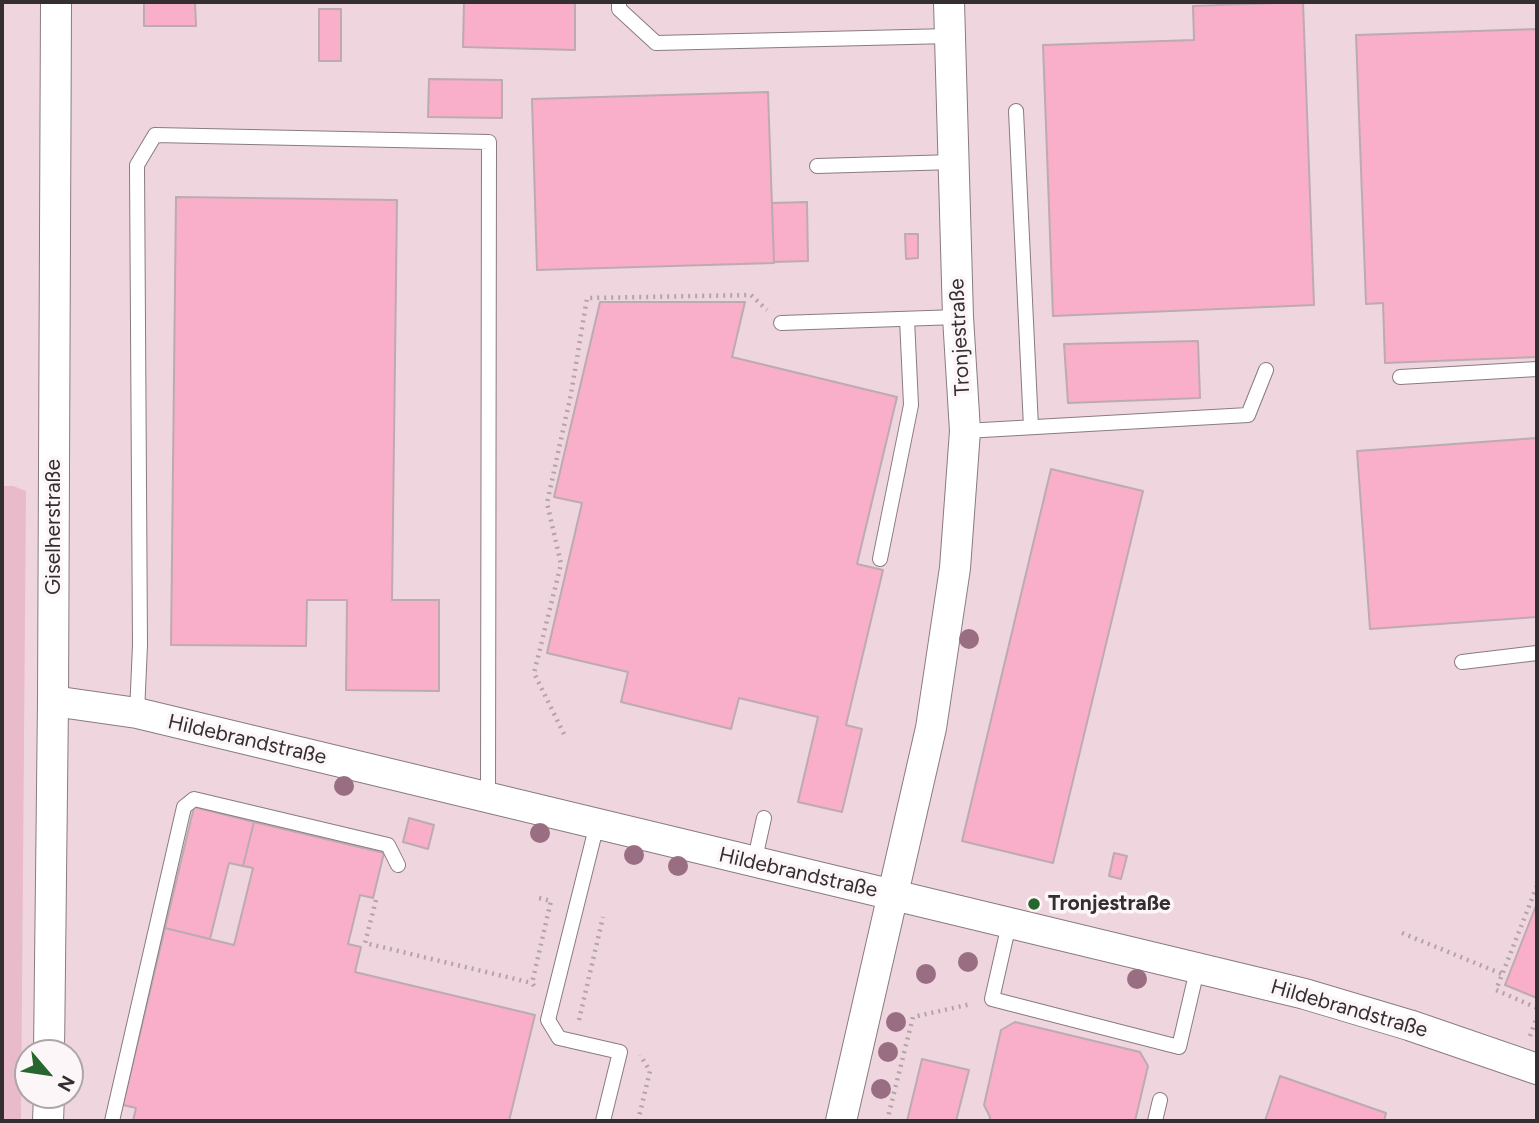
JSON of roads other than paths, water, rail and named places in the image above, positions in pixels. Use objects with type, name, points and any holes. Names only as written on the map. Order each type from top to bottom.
[{"type":"street","name":"Giselherstraße","points":[[49,1039],[54,701],[56,2]]},
{"type":"street","name":"Tronjestraße","points":[[841,1121],[931,728],[955,568],[965,431],[958,317],[949,2]]},
{"type":"street","name":"Hildebrandstraße","points":[[54,701],[137,713],[1305,994],[1409,1024],[1537,1069]]},
{"type":"lane","points":[[619,2],[619,9],[656,43],[950,36]]},
{"type":"lane","points":[[1016,111],[1031,427]]},
{"type":"lane","points":[[137,713],[140,645],[137,164],[155,135],[489,142],[488,797]]},
{"type":"lane","points":[[817,166],[954,162]]},
{"type":"lane","points":[[781,323],[958,317]]},
{"type":"lane","points":[[880,559],[911,405],[907,319]]},
{"type":"lane","points":[[1400,377],[1537,369]]},
{"type":"lane","points":[[965,431],[1248,415],[1266,370]]},
{"type":"lane","points":[[1462,662],[1537,653]]},
{"type":"lane","points":[[112,1121],[184,807],[194,799],[388,845],[398,865]]},
{"type":"lane","points":[[754,863],[764,818]]},
{"type":"lane","points":[[597,824],[548,1020],[559,1038],[620,1052],[603,1121]]},
{"type":"lane","points":[[1009,924],[992,999],[1179,1046],[1198,970]]},
{"type":"lane","points":[[1155,1121],[1160,1100]]},
{"type":"place","name":"Tronjestraße","points":[[1034,904]]}]
